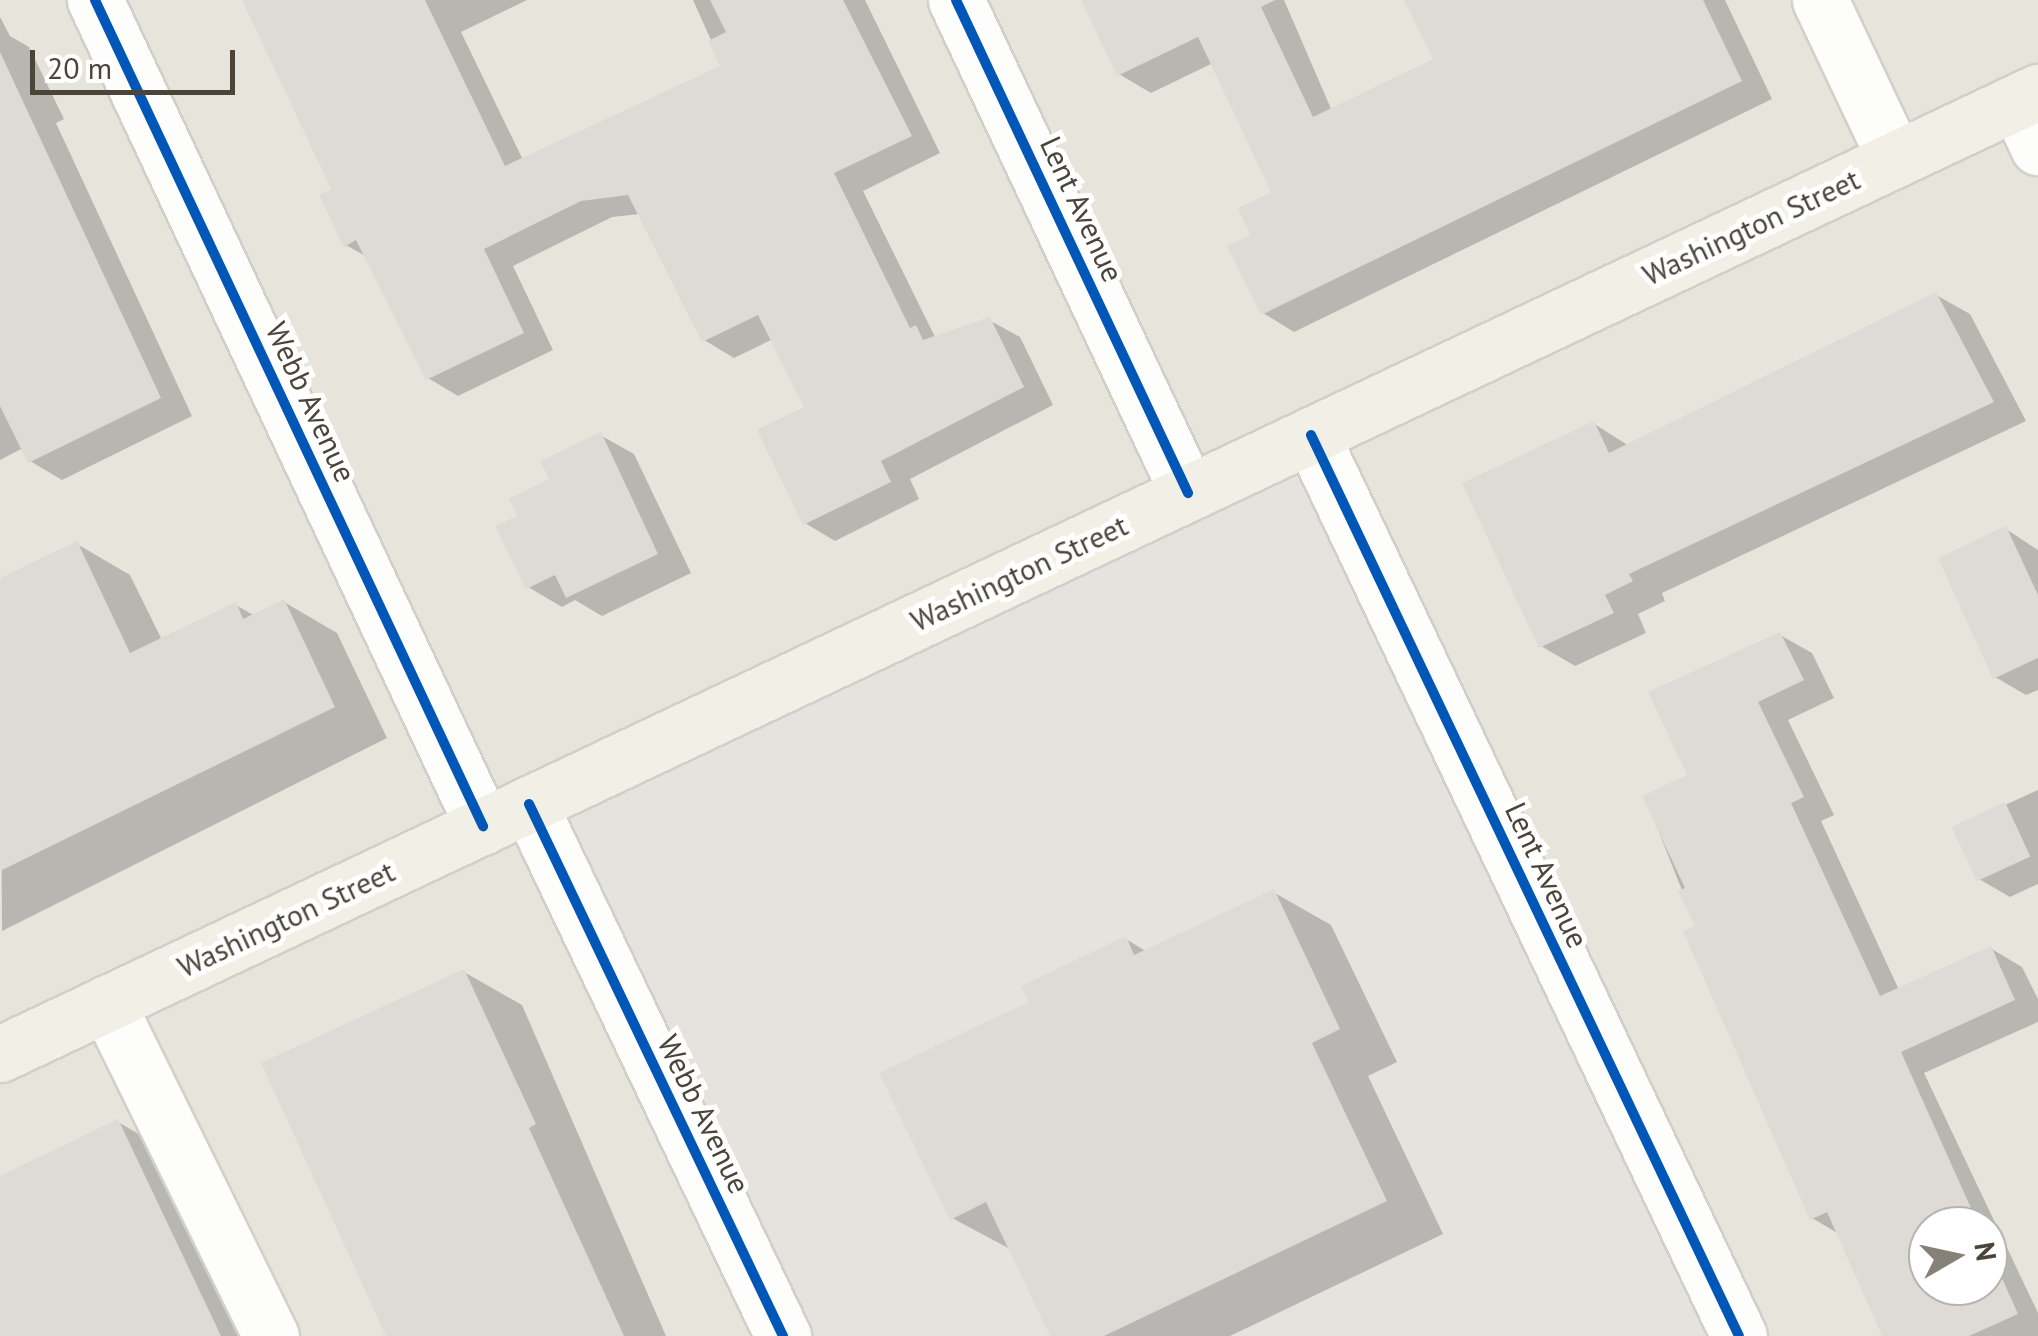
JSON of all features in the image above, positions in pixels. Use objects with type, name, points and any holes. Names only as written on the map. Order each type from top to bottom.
[{"type":"main road","name":"Washington Street","points":[[0,1054],[1895,160],[2031,113]]},
{"type":"street","name":"Webb Avenue","points":[[95,0],[506,815],[783,1336]]},
{"type":"street","name":"Lent Avenue","points":[[956,0],[1188,493]]},
{"type":"street","points":[[1820,0],[1895,160]]},
{"type":"street","name":"Lent Avenue","points":[[1311,435],[1738,1336]]},
{"type":"street","points":[[108,1003],[271,1336]]},
{"type":"shaded area","points":[[0,0],[2038,0],[2038,1336],[0,1336]]},
{"type":"shaded area","points":[[1311,435],[1739,1336],[779,1336],[529,804]]},
{"type":"building","points":[[242,0],[425,0],[505,166],[720,66],[708,41],[726,32],[710,0],[843,0],[912,136],[834,173],[910,328],[916,325],[923,340],[990,317],[1024,387],[881,461],[891,482],[803,525],[757,430],[804,407],[758,315],[702,342],[628,195],[581,201],[484,249],[524,333],[426,380],[356,240],[344,247],[319,195],[331,189]]},
{"type":"building","points":[[1081,0],[1275,0],[1261,7],[1313,117],[1433,59],[1404,0],[1703,0],[1742,81],[1261,315],[1227,246],[1250,235],[1238,208],[1271,192],[1198,37],[1117,76]]},
{"type":"building","points":[[0,52],[161,398],[28,463],[0,406]]},
{"type":"building","points":[[1936,292],[1994,402],[1629,574],[1633,581],[1605,595],[1614,613],[1539,648],[1462,483],[1594,421],[1609,453]]},
{"type":"building","points":[[601,432],[658,554],[566,598],[555,575],[526,589],[495,526],[517,516],[509,499],[549,479],[540,461]]},
{"type":"building","points":[[2006,526],[2038,595],[2038,658],[1993,679],[1938,558]]},
{"type":"building","points":[[77,541],[130,653],[236,602],[243,619],[284,599],[335,707],[0,871],[0,578]]},
{"type":"building","points":[[1780,632],[1804,680],[1758,702],[1804,797],[1791,803],[1880,996],[1991,946],[2015,1000],[1901,1052],[1970,1206],[1908,1206],[1908,1306],[2008,1306],[2008,1292],[2018,1314],[1969,1336],[1882,1336],[1827,1212],[1810,1220],[1683,931],[1695,926],[1678,891],[1685,888],[1642,796],[1687,775],[1648,692]]},
{"type":"building","points":[[2005,802],[2030,856],[1977,881],[1952,827]]},
{"type":"building","points":[[1274,889],[1340,1029],[1312,1043],[1387,1201],[1104,1336],[1050,1336],[986,1202],[950,1220],[879,1073],[1028,1002],[1021,986],[1126,936],[1134,955]]},
{"type":"building","points":[[464,969],[536,1124],[529,1128],[624,1336],[386,1336],[261,1063]]},
{"type":"building","points":[[118,1119],[221,1336],[0,1336],[0,1176]]},
{"type":"cycle path","points":[[95,0],[483,826]]},
{"type":"cycle path","points":[[956,0],[1188,493]]},
{"type":"cycle path","points":[[1311,435],[1739,1336]]},
{"type":"cycle path","points":[[529,804],[783,1336]]}]
